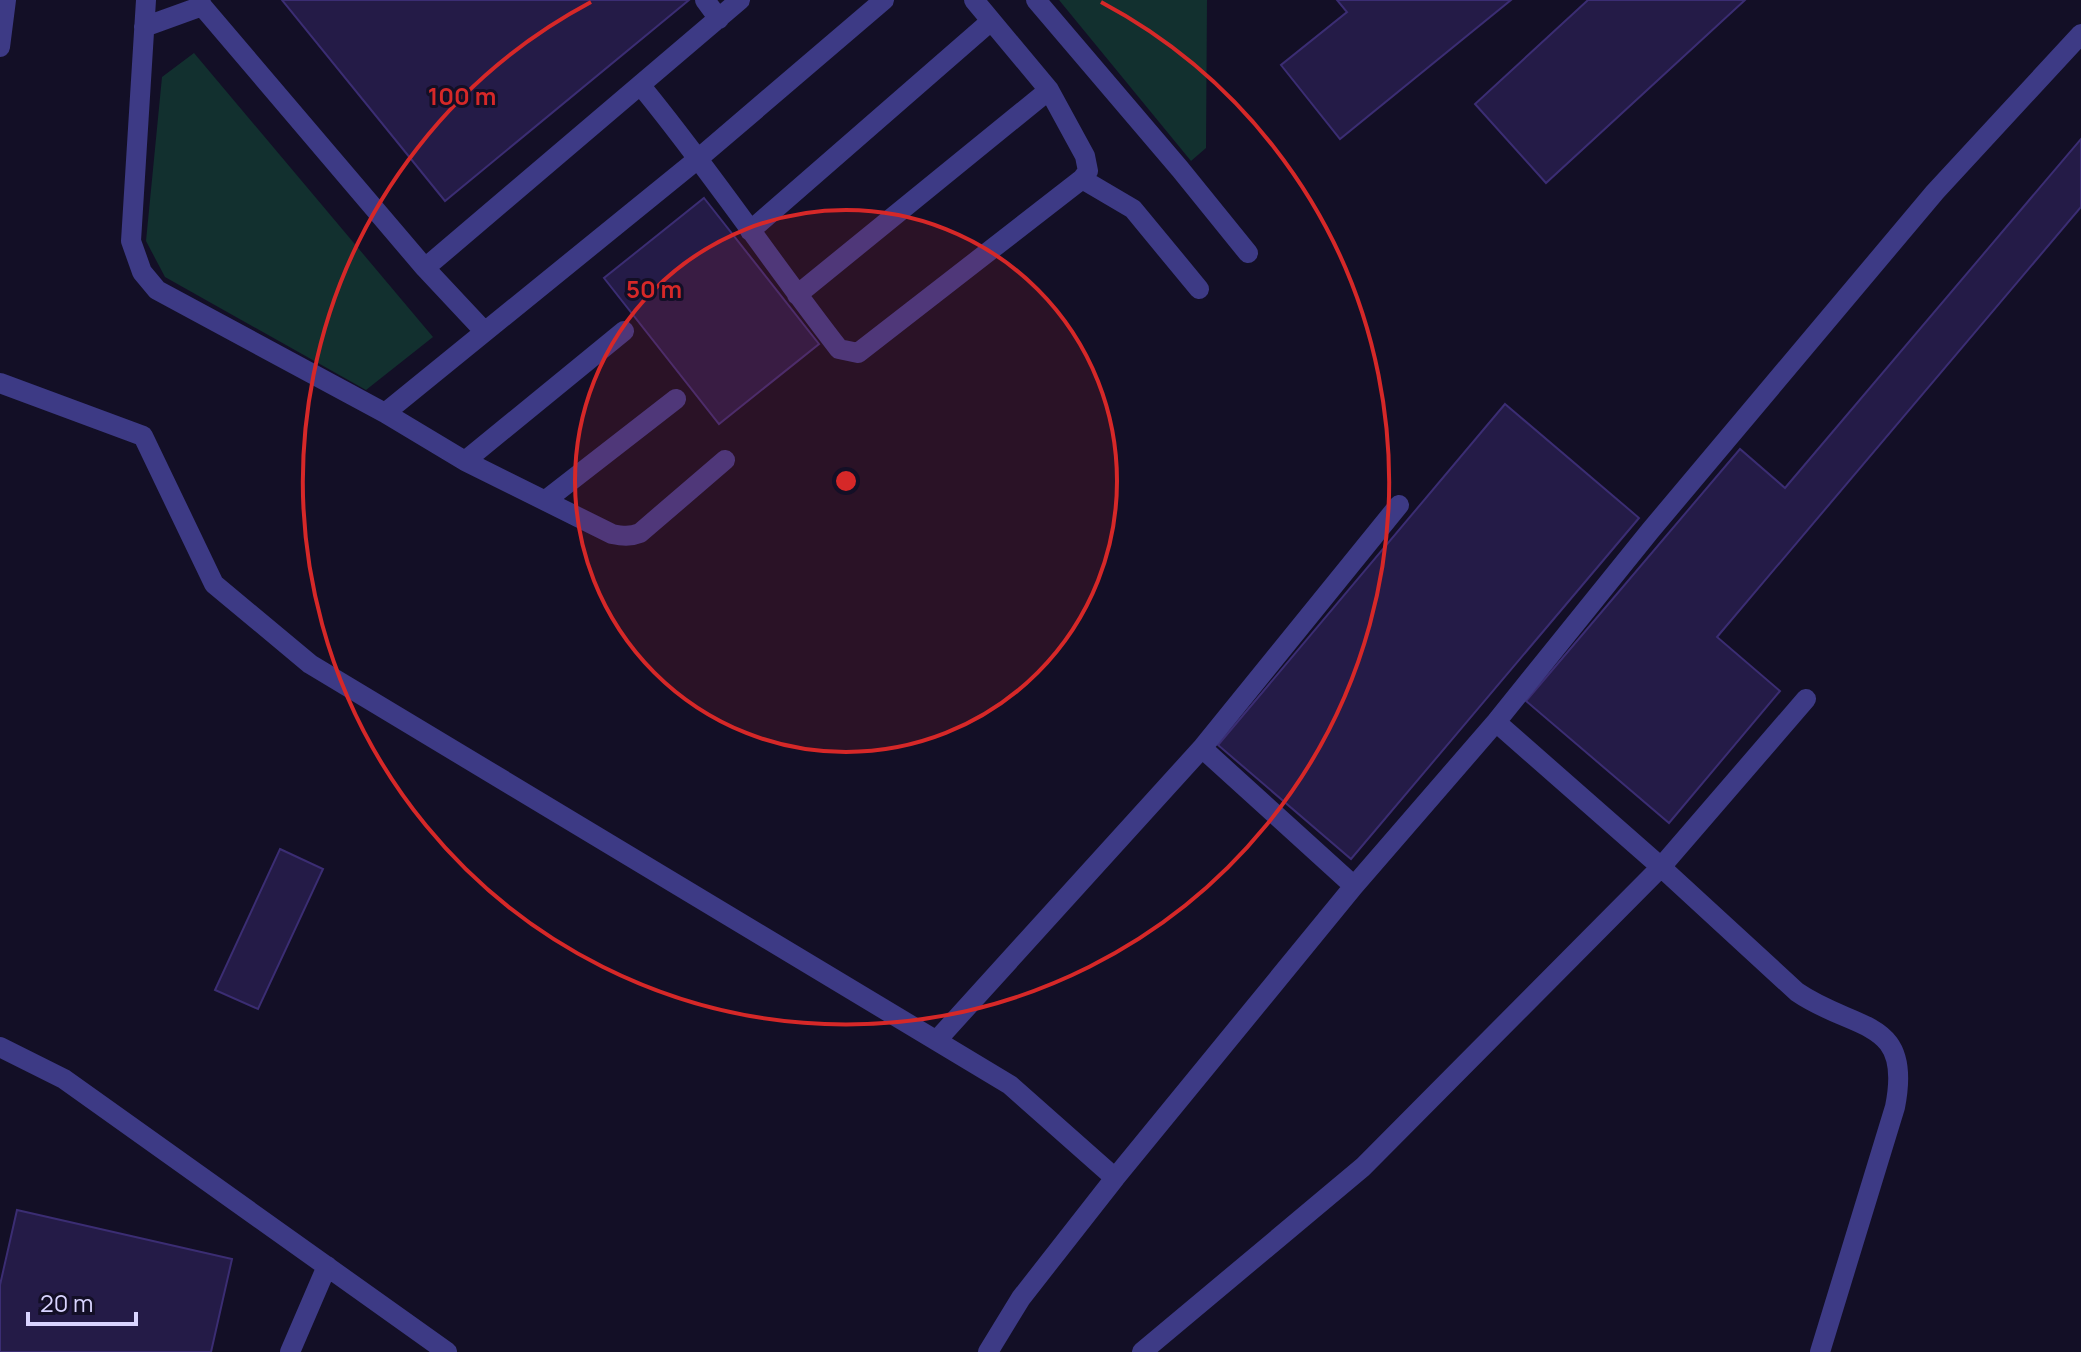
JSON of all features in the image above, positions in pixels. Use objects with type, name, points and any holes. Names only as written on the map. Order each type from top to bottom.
[{"type":"street","points":[[0,47],[6,0]]},
{"type":"street","points":[[146,0],[131,241],[142,272],[157,290],[385,413],[465,461],[612,534],[632,536],[640,533],[725,460]]},
{"type":"street","points":[[705,0],[719,19]]},
{"type":"street","points":[[425,268],[740,0]]},
{"type":"street","points":[[385,413],[699,158],[884,0]]},
{"type":"street","points":[[641,86],[699,158],[839,349],[858,353],[1082,179],[1088,171],[1085,156],[1049,90],[974,0]]},
{"type":"street","points":[[1036,0],[1248,253]]},
{"type":"street","points":[[144,27],[201,3],[425,268],[484,331]]},
{"type":"street","points":[[750,231],[991,21]]},
{"type":"street","points":[[988,1352],[1021,1298],[1115,1178],[1354,886],[1496,722],[1650,531],[1935,192],[2081,34]]},
{"type":"street","points":[[797,295],[1049,90]]},
{"type":"street","points":[[1082,179],[1133,209],[1199,289]]},
{"type":"street","points":[[465,461],[624,331]]},
{"type":"street","points":[[0,383],[143,436],[214,584],[310,664],[1010,1085],[1115,1178]]},
{"type":"street","points":[[546,500],[676,399]]},
{"type":"street","points":[[937,1040],[1202,748],[1399,505]]},
{"type":"street","points":[[1142,1352],[1363,1167],[1661,867],[1806,699]]},
{"type":"street","points":[[1496,722],[1797,992],[1819,1007],[1878,1032],[1891,1044],[1898,1060],[1900,1082],[1895,1107],[1820,1352]]},
{"type":"street","points":[[1202,748],[1354,886]]},
{"type":"street","points":[[0,1047],[64,1079],[447,1352]]},
{"type":"street","points":[[290,1352],[327,1266]]},
{"type":"green space","points":[[1059,0],[1207,0],[1206,148],[1191,161]]},
{"type":"green space","points":[[194,53],[433,337],[366,390],[165,277],[146,241],[162,77]]},
{"type":"building","points":[[282,0],[689,0],[445,201]]},
{"type":"building","points":[[1337,0],[1511,0],[1340,139],[1281,65],[1347,12]]},
{"type":"building","points":[[1588,0],[1745,0],[1546,183],[1475,104]]},
{"type":"building","points":[[2081,139],[2081,207],[1717,637],[1780,691],[1669,823],[1526,701],[1740,449],[1785,488]]},
{"type":"building","points":[[704,198],[819,344],[719,424],[604,278]]},
{"type":"building","points":[[1505,404],[1639,518],[1351,859],[1218,745]]},
{"type":"building","points":[[280,849],[323,869],[258,1009],[215,990]]},
{"type":"building","points":[[17,1210],[232,1259],[211,1352],[0,1352],[0,1285]]}]
